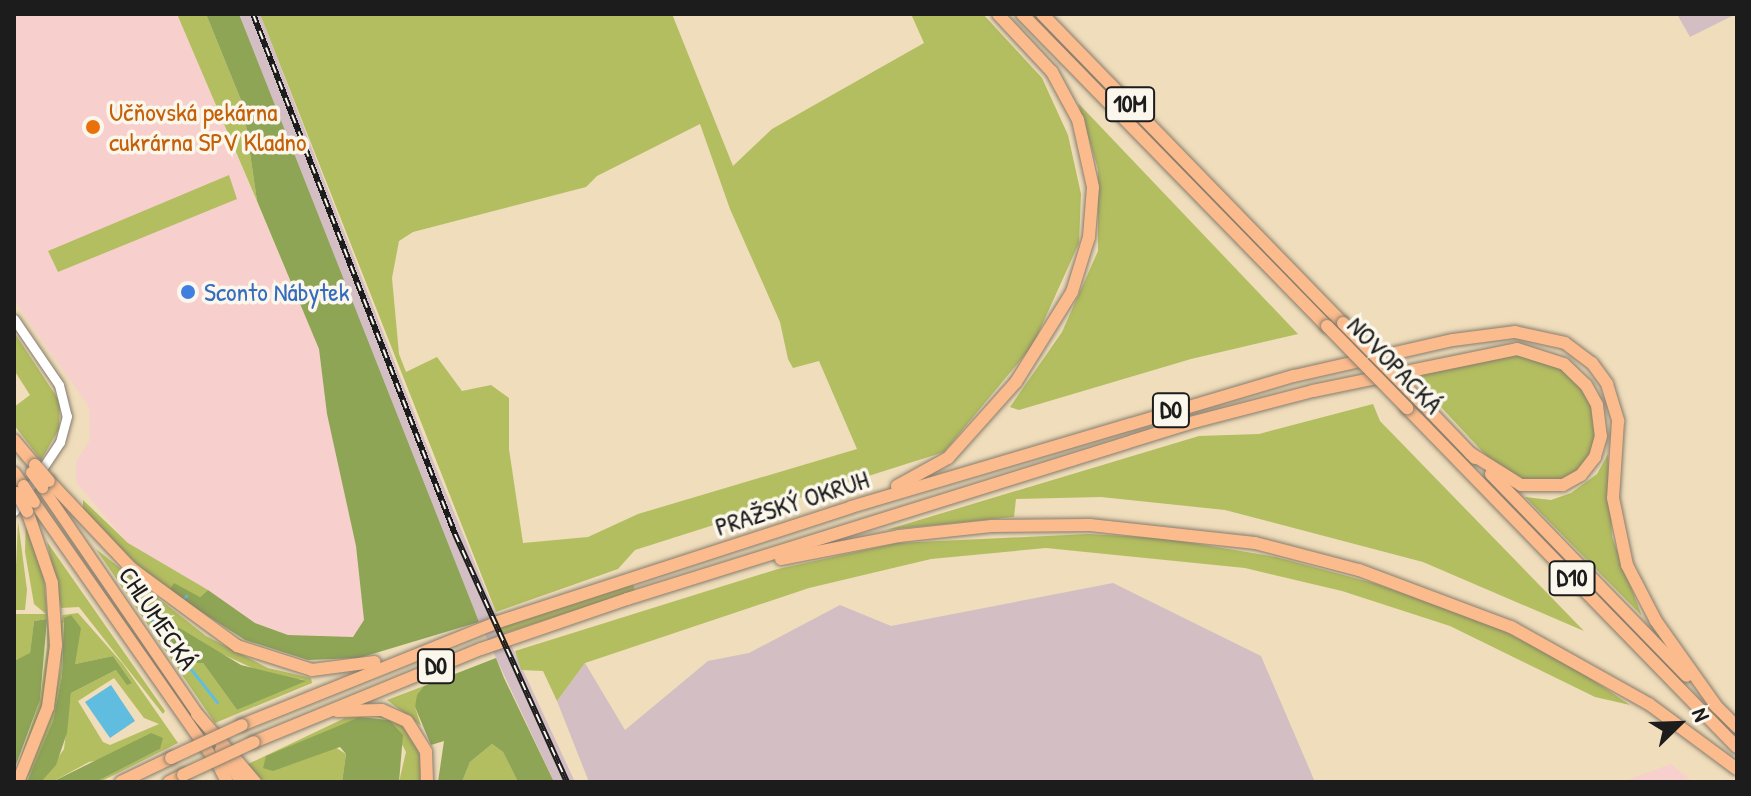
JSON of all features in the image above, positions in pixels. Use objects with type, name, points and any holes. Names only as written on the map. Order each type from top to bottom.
[{"type":"highway","points":[[851,507],[912,479],[967,441],[1043,344],[1084,262],[1093,187],[1082,131],[1052,72],[998,14]]},
{"type":"highway","name":"NOVOPACKÁ","points":[[1022,14],[1737,747]]},
{"type":"highway","name":"NOVOPACKÁ","points":[[1042,14],[1737,727]]},
{"type":"highway","name":"PRAŽSKÝ OKRUH","points":[[121,782],[242,725],[412,653],[851,507],[1224,395],[1497,332],[1557,339],[1586,357],[1602,375],[1618,421],[1613,498],[1627,565],[1656,621],[1717,707]]},
{"type":"highway","name":"PRAŽSKÝ OKRUH","points":[[175,780],[318,714],[481,649],[1190,423],[1417,367],[1517,349],[1557,359],[1586,385],[1601,428],[1595,457],[1569,483],[1536,489],[1508,479],[1470,453]]},
{"type":"highway","points":[[14,440],[45,484],[151,585],[246,650],[290,666],[324,670],[412,653]]},
{"type":"highway","points":[[18,488],[49,569],[56,645],[48,707],[18,782]]},
{"type":"highway","points":[[703,576],[899,536],[991,526],[1104,526],[1255,543],[1389,579],[1511,627],[1649,704],[1737,769]]},
{"type":"highway","points":[[318,714],[371,708],[402,718],[424,745],[427,782]]},
{"type":"highway","points":[[197,714],[255,782]]},
{"type":"main road","points":[[14,447],[33,468]]},
{"type":"main road","points":[[14,472],[18,488]]},
{"type":"main road","name":"CHLUMECKÁ","points":[[45,484],[241,782]]},
{"type":"main road","name":"CHLUMECKÁ","points":[[25,508],[226,778]]},
{"type":"street","points":[[14,319],[59,385],[67,416],[60,442],[25,508]]},
{"type":"shaded area","points":[[14,14],[177,14],[319,349],[327,414],[356,546],[364,620],[354,637],[288,635],[255,623],[128,543],[76,482],[76,462],[90,440],[89,407],[14,300]]},
{"type":"shaded area","points":[[239,14],[260,14],[487,593],[575,782],[554,782],[469,600]]},
{"type":"shaded area","points":[[1677,14],[1736,14],[1690,37]]},
{"type":"shaded area","points":[[1113,583],[1261,656],[1315,782],[589,782],[557,701],[585,663],[625,730],[708,661],[749,653],[840,605],[891,626]]},
{"type":"shaded area","points":[[1671,764],[1693,782],[1622,782]]},
{"type":"green space","points":[[177,14],[206,14],[243,105],[257,201]]},
{"type":"green space","points":[[206,14],[239,14],[479,622],[359,658],[308,660],[245,640],[169,591],[174,583],[200,597],[208,590],[255,623],[288,635],[353,637],[364,620],[356,546],[327,414],[319,349],[257,201],[243,105]]},
{"type":"green space","points":[[260,14],[672,14],[733,166],[772,129],[924,43],[911,14],[983,14],[1042,78],[1068,135],[1081,194],[1079,243],[1033,345],[944,452],[635,550],[618,569],[496,612]],"holes":[[[700,124],[730,209],[780,322],[788,359],[793,368],[819,361],[857,449],[638,514],[588,537],[523,543],[509,449],[509,398],[491,385],[462,391],[437,357],[406,372],[399,354],[392,278],[399,241],[413,232],[586,187],[597,176]]]},
{"type":"green space","points":[[1078,103],[1298,334],[1191,359],[1019,410],[1010,407],[1062,332],[1098,251],[1098,169]]},
{"type":"green space","points":[[229,175],[237,199],[58,272],[48,251]]},
{"type":"green space","points":[[14,332],[60,402],[59,429],[41,460],[14,425],[14,407],[30,395],[14,370]]},
{"type":"green space","points":[[1512,354],[1535,355],[1562,366],[1585,389],[1597,422],[1592,453],[1577,473],[1558,482],[1523,482],[1495,465],[1413,377]]},
{"type":"green space","points":[[1373,404],[1380,421],[1584,631],[1423,562],[1225,510],[1101,497],[1016,499],[1014,517],[886,530],[1199,436],[1259,434]]},
{"type":"green space","points":[[1608,454],[1612,537],[1642,616],[1525,497],[1551,500],[1571,493],[1597,474]]},
{"type":"green space","points":[[83,500],[128,543],[208,590],[200,597],[169,591],[112,543],[83,511]]},
{"type":"green space","points":[[26,520],[44,577],[50,647],[42,706],[14,777],[40,700],[47,648],[47,619],[34,621],[30,654],[14,661],[14,614],[46,614],[34,604],[25,552]]},
{"type":"green space","points":[[18,521],[27,590],[25,610],[14,610]]},
{"type":"green space","points":[[1088,534],[1162,538],[1276,557],[1377,584],[1498,628],[1572,666],[1630,705],[1595,697],[1450,626],[1342,591],[1245,568],[1046,548],[931,559],[809,588],[585,663],[557,701],[543,671],[521,670],[515,651],[778,569],[897,543]]},
{"type":"green space","points":[[47,542],[165,711],[163,714],[79,607],[61,608]]},
{"type":"green space","points":[[96,549],[206,636],[268,668],[311,678],[312,683],[215,723]],"holes":[[[218,652],[267,675],[304,680],[237,710],[203,663]]]},
{"type":"green space","points":[[633,583],[635,591],[502,634],[499,627]]},
{"type":"green space","points":[[78,613],[123,664],[178,743],[100,782],[96,782],[160,749],[89,762],[52,782],[41,782],[64,749],[71,693],[116,670],[132,683],[113,656],[75,664],[71,615],[63,623],[62,675],[53,721],[35,766],[25,782],[52,715],[61,666],[63,615]],"holes":[[[114,678],[144,718],[159,724],[110,745],[103,742],[78,701]]]},
{"type":"green space","points":[[71,615],[81,628],[75,664],[113,656],[132,683],[127,685],[116,670],[71,693],[67,733],[56,765],[41,782],[27,782],[53,721],[62,675],[64,618]]},
{"type":"green space","points":[[47,619],[40,700],[14,770],[14,661],[30,653],[34,621]]},
{"type":"green space","points":[[178,627],[241,665],[306,681],[237,710],[203,663],[187,663],[169,637]]},
{"type":"green space","points":[[496,658],[554,782],[518,782],[503,752],[492,744],[470,762],[462,782],[438,782],[444,741],[431,745],[415,707],[417,695],[424,686]]},
{"type":"green space","points":[[424,686],[415,707],[421,726],[387,700]]},
{"type":"green space","points":[[377,714],[402,724],[412,735],[422,761],[420,782],[399,782],[406,752],[389,720],[376,717],[360,717],[335,747],[346,754],[342,782],[264,782],[246,765],[345,718]]},
{"type":"green space","points":[[360,717],[389,720],[403,735],[399,782],[342,782],[346,754],[340,747],[273,771],[263,768],[266,756]]},
{"type":"green space","points":[[151,733],[163,738],[160,749],[96,782],[52,782]]},
{"type":"green space","points":[[492,744],[503,752],[518,782],[462,782],[470,762]]},
{"type":"water","points":[[111,685],[135,721],[110,738],[85,702]]},
{"type":"waterway","points":[[140,605],[217,702]]},
{"type":"waterway","points":[[158,633],[166,625]]},
{"type":"railway","points":[[253,14],[455,534],[567,782]]},
{"type":"place","name":"Učňovská pekárna cukrárna SPV Kladno","points":[[93,127]]},
{"type":"place","name":"Sconto Nábytek","points":[[188,292]]}]
